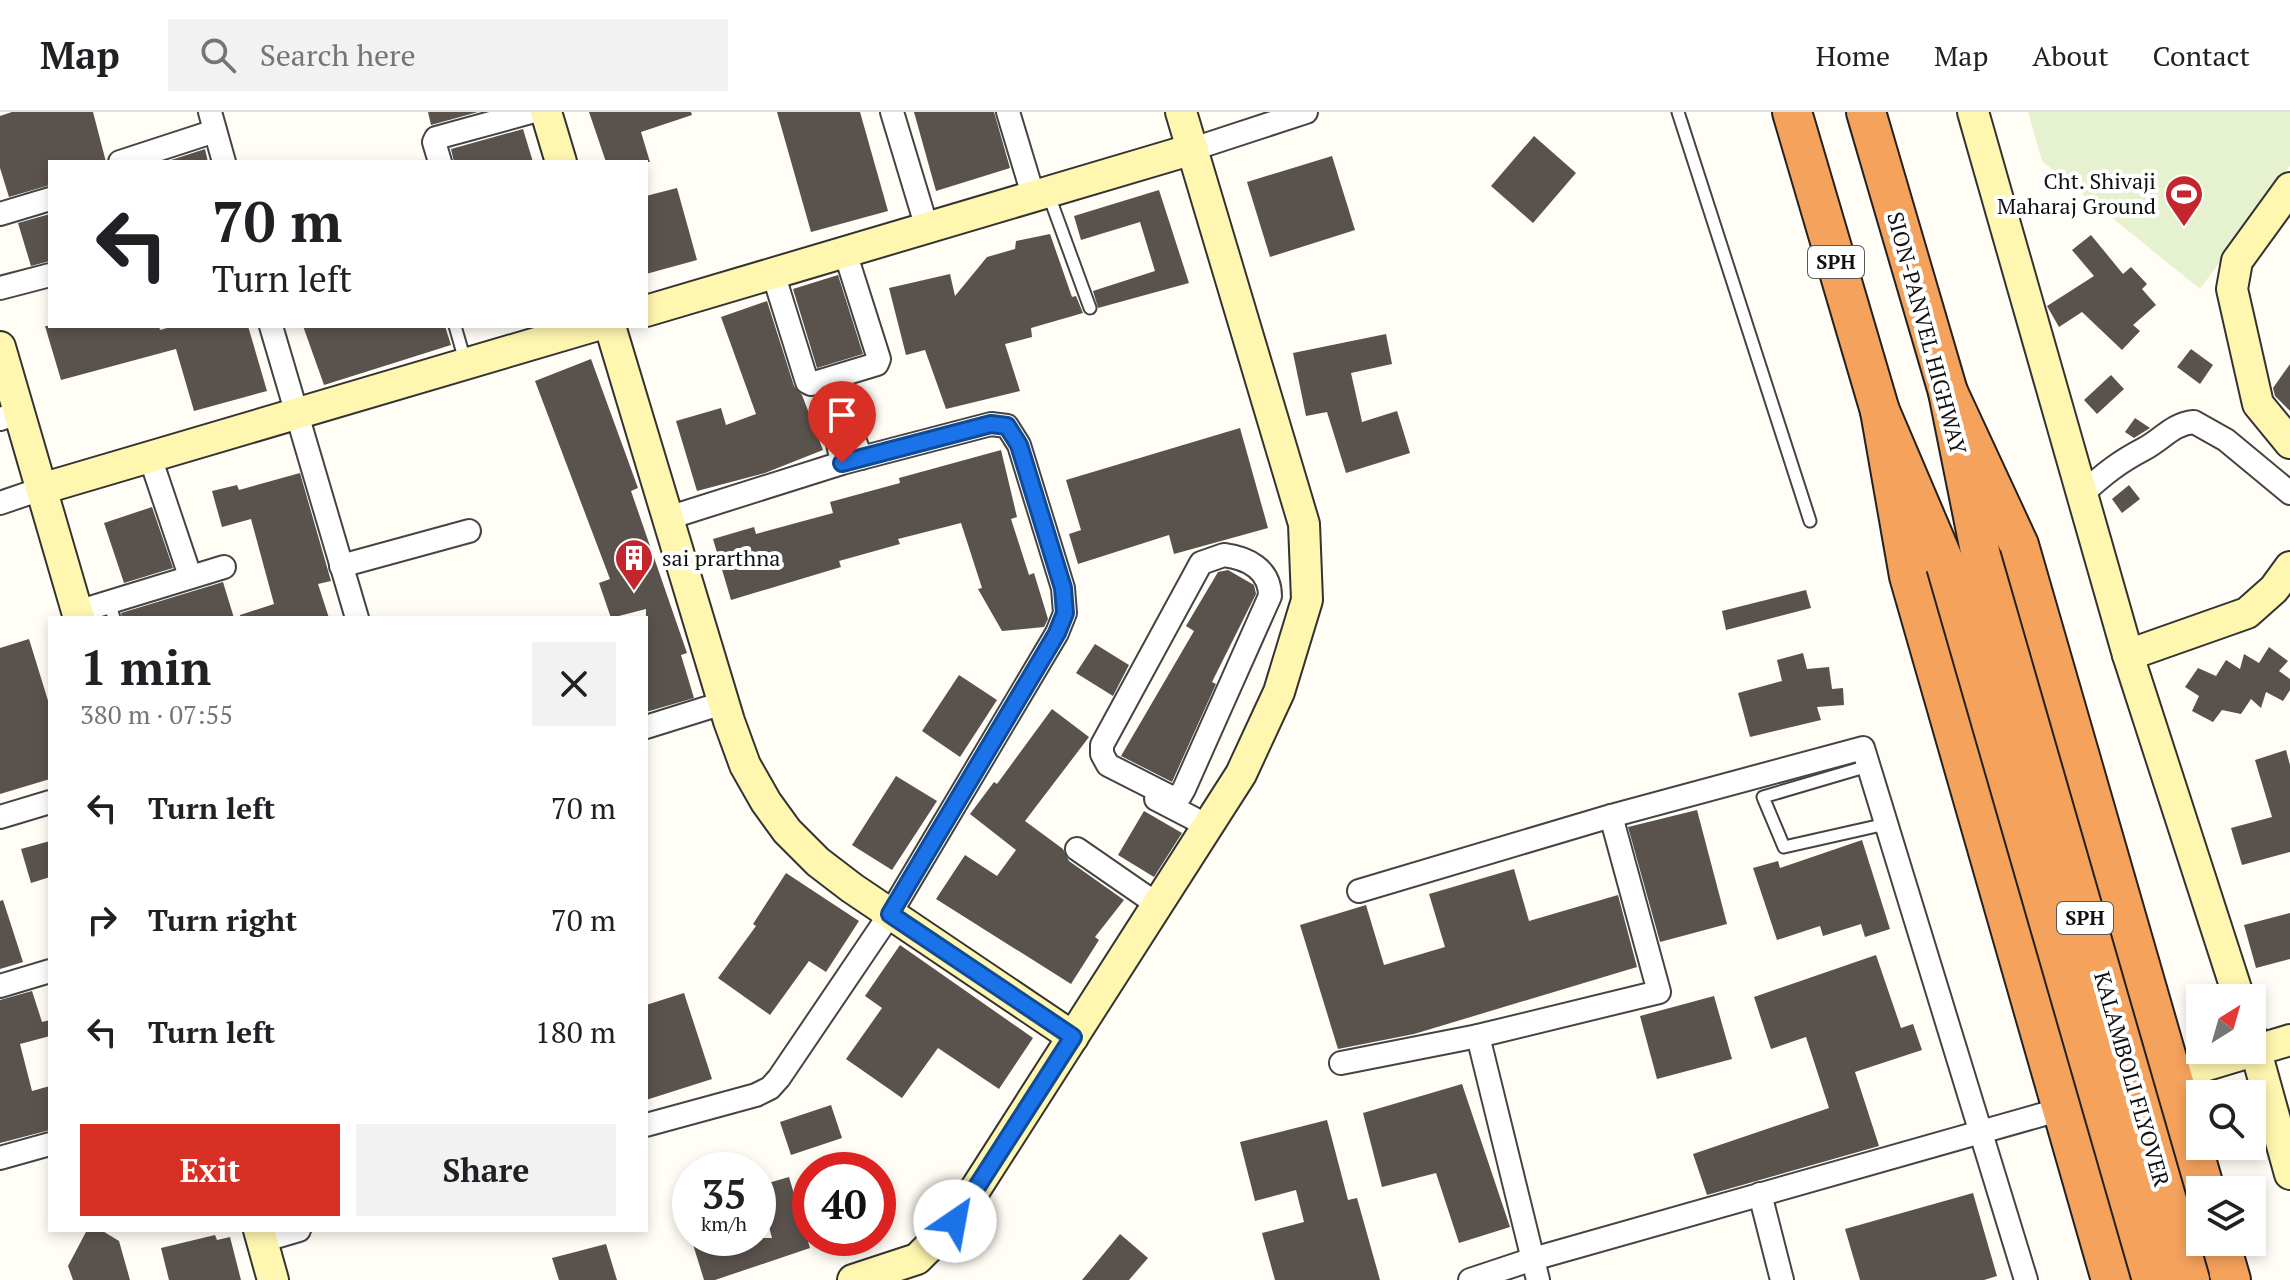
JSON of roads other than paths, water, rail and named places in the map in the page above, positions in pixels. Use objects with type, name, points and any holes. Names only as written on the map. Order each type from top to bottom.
[{"type":"highway","name":"SPH","points":[[1792,112],[1880,411],[1964,561]]},
{"type":"highway","name":"SION-PANVEL HIGHWAY","points":[[1866,112],[1948,392],[1964,561]]},
{"type":"highway","points":[[1948,392],[2019,545],[2201,1176]]},
{"type":"highway","points":[[1880,411],[1909,576],[2111,1280]]},
{"type":"highway","name":"KALAMBOLI FLYOVER","points":[[1964,561],[2152,1280]]},
{"type":"highway","name":"KALAMBOLI FLYOVER","points":[[1964,561],[2190,1280]]},
{"type":"highway","points":[[2224,1256],[2231,1280]]},
{"type":"street","points":[[439,160],[434,142],[436,138],[531,112]]},
{"type":"street","points":[[546,112],[560,160]]},
{"type":"street","points":[[892,112],[927,228]]},
{"type":"street","points":[[1008,112],[1041,194]]},
{"type":"street","points":[[853,1280],[917,1259],[955,1221],[1241,774],[1279,692],[1307,600],[1304,524],[1181,112]]},
{"type":"street","points":[[648,310],[1193,149],[1306,112]]},
{"type":"street","points":[[1973,112],[2128,655],[2234,984]]},
{"type":"street","points":[[125,160],[212,122],[223,160]]},
{"type":"street","points":[[2290,188],[2237,261],[2232,289],[2258,404],[2290,443]]},
{"type":"street","points":[[0,214],[48,200]]},
{"type":"street","points":[[773,273],[807,382],[824,380],[877,364],[879,359],[845,252]]},
{"type":"street","points":[[0,288],[48,276]]},
{"type":"street","points":[[272,328],[356,616]]},
{"type":"street","points":[[0,503],[587,328]]},
{"type":"street","points":[[611,328],[723,703],[745,765],[787,831],[818,862],[890,914],[1073,1037]]},
{"type":"street","points":[[0,347],[8,406],[41,489],[77,610]]},
{"type":"street","points":[[2082,494],[2120,460],[2144,449],[2173,426],[2194,422],[2226,440],[2290,493]]},
{"type":"street","points":[[648,1124],[770,1088],[890,914],[1057,633],[1065,613],[1063,588],[1019,445],[1007,426],[991,424],[852,460],[668,518]]},
{"type":"street","points":[[150,457],[187,567]]},
{"type":"street","points":[[341,566],[469,531]]},
{"type":"street","points":[[1224,555],[1242,557],[1268,580],[1267,603],[1180,796],[1162,795],[1108,765],[1102,754],[1102,745],[1113,720],[1201,563],[1224,555]]},
{"type":"street","points":[[222,562],[111,610],[77,610],[187,567],[222,562]]},
{"type":"street","points":[[2128,655],[2247,613],[2274,589],[2290,567]]},
{"type":"street","points":[[1267,603],[1307,600]]},
{"type":"street","points":[[648,726],[723,703]]},
{"type":"street","points":[[1359,891],[1611,816],[1863,748],[2026,1280]]},
{"type":"street","points":[[1140,792],[1208,826]]},
{"type":"street","points":[[0,817],[48,803]]},
{"type":"street","points":[[1341,1063],[1478,1036],[1659,992],[1611,816]]},
{"type":"street","points":[[1077,849],[1158,905]]},
{"type":"street","points":[[0,986],[48,972]]},
{"type":"street","points":[[1478,1036],[1536,1269]]},
{"type":"street","points":[[2266,1042],[2290,1040]]},
{"type":"street","points":[[1470,1280],[1536,1269],[1760,1194],[2062,1109],[2200,1064]]},
{"type":"street","points":[[2260,1064],[2290,1174]]},
{"type":"street","points":[[0,1158],[48,1145]]},
{"type":"street","points":[[1760,1194],[1782,1280]]},
{"type":"street","points":[[273,1280],[260,1236],[286,1232]]},
{"type":"lane","points":[[1678,112],[1810,521]]},
{"type":"lane","points":[[1041,194],[1090,308]]},
{"type":"lane","points":[[456,328],[466,364]]},
{"type":"lane","points":[[1868,766],[1763,797],[1784,847],[1886,824]]},
{"type":"place","name":"Cht. Shivaji Maharaj Ground","points":[[2184,228]]},
{"type":"place","name":"sai prarthna","points":[[634,592]]}]
